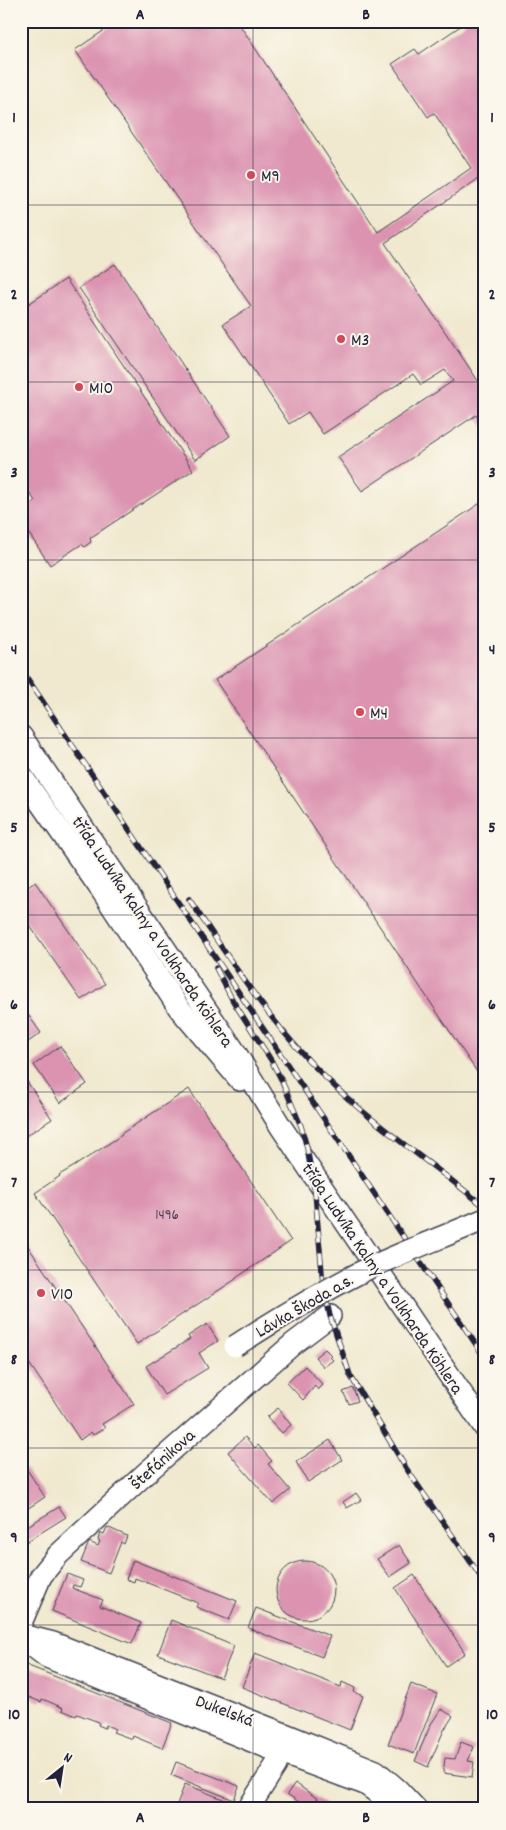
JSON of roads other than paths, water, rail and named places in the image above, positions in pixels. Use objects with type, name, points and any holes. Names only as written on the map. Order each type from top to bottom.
[{"type":"street","name":"třída Ludvíka Kalmy a Volkharda Köhlera","points":[[21,736],[235,1052],[281,1127],[485,1428]]},
{"type":"street","name":"třída Ludvíka Kalmy a Volkharda Köhlera","points":[[21,775],[100,888],[179,1008],[281,1127]]},
{"type":"street","name":"Lávka Škoda a.s.","points":[[235,1346],[303,1302],[362,1272],[485,1219]]},
{"type":"street","name":"Štefánikova","points":[[21,1623],[41,1576],[58,1555],[160,1461],[294,1343],[330,1316]]},
{"type":"street","name":"Dukelská","points":[[21,1636],[53,1643],[284,1744],[365,1784],[382,1796],[394,1809]]},
{"type":"street","name":"Dukelská","points":[[284,1744],[376,1772],[398,1790],[416,1809]]},
{"type":"street","points":[[248,1809],[276,1765],[284,1744]]},
{"type":"railway","points":[[21,669],[485,1358]]},
{"type":"railway","points":[[189,899],[269,1014],[305,1057],[363,1112],[485,1207]]},
{"type":"railway","points":[[216,968],[233,1001],[271,1060],[301,1126],[315,1193],[323,1284],[330,1316],[350,1375],[406,1468],[485,1583]]},
{"type":"place","name":"M9","points":[[251,175]]},
{"type":"place","name":"M3","points":[[341,339]]},
{"type":"place","name":"M10","points":[[79,387]]},
{"type":"place","name":"M4","points":[[360,712]]},
{"type":"place","name":"V10","points":[[41,1293]]}]
